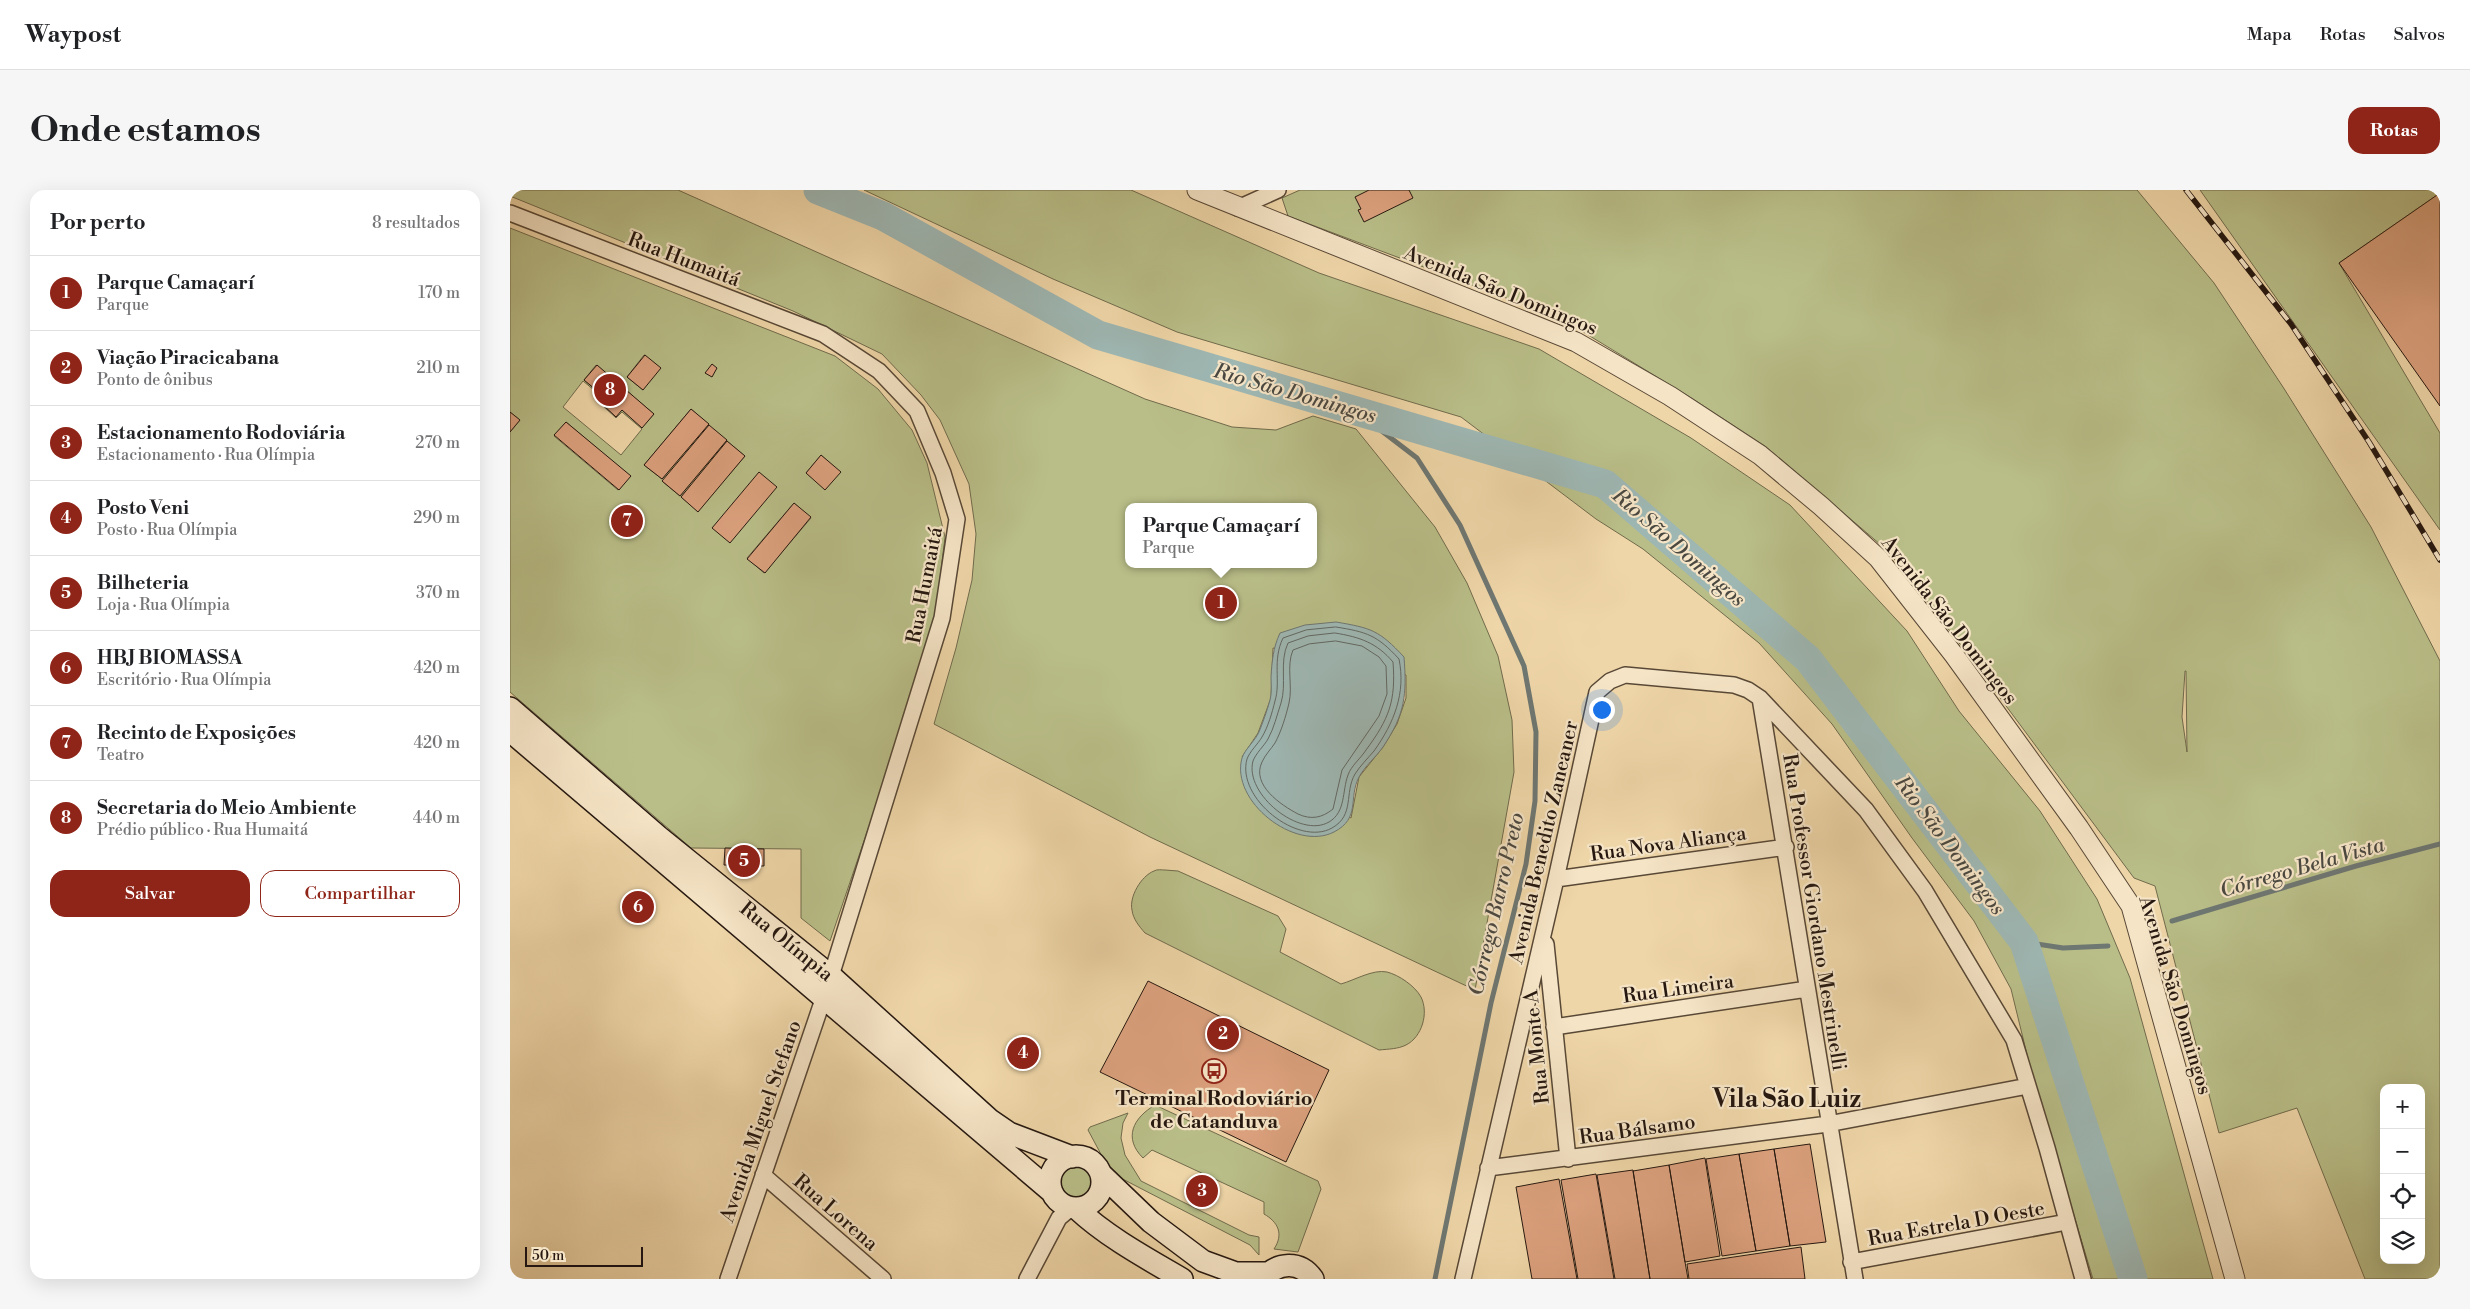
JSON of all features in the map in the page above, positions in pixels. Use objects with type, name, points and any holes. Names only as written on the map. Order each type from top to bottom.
[{"type":"main road","name":"Rua Olímpia","points":[[510,708],[658,837],[831,976],[990,1120],[1009,1133],[1072,1156]]},
{"type":"main road","name":"Rua Olímpia","points":[[510,731],[823,997],[1064,1206],[1182,1279]]},
{"type":"main road","points":[[1101,1174],[1102,1184],[1100,1193],[1094,1201],[1085,1206],[1064,1206],[1050,1183],[1051,1173],[1056,1165],[1072,1156],[1087,1159],[1096,1165],[1101,1174],[1150,1222],[1203,1261],[1236,1273],[1265,1276],[1281,1266],[1290,1264],[1299,1267],[1314,1279]]},
{"type":"street","name":"Avenida São Domingos","points":[[1197,190],[1576,342],[1670,396],[1760,455],[1821,506],[1878,558],[1954,655],[2079,828],[2130,906],[2235,1279]]},
{"type":"street","points":[[1238,208],[1278,190]]},
{"type":"street","name":"Rua Humaitá","points":[[510,213],[823,334],[879,371],[917,411],[943,473],[957,519],[942,618],[909,730],[831,976]]},
{"type":"street","name":"Avenida Benedito Zaneaner","points":[[1463,1279],[1556,879],[1597,692],[1610,681],[1625,675],[1734,684],[1760,698]]},
{"type":"street","points":[[1760,698],[1866,810],[1925,891],[2014,1040],[2083,1279]]},
{"type":"street","name":"Rua Professor Giordano Mestrinelli","points":[[1760,698],[1786,847],[1828,1124],[1855,1279]]},
{"type":"street","name":"Rua Nova Aliança","points":[[1556,879],[1786,847]]},
{"type":"street","name":"Rua Monte A","points":[[1544,931],[1568,1159]]},
{"type":"street","name":"Avenida Miguel Stefano","points":[[728,1279],[831,976]]},
{"type":"street","name":"Rua Limeira","points":[[1554,1027],[1807,989]]},
{"type":"street","name":"Rua Bálsamo","points":[[1488,1168],[1828,1124],[2028,1086]]},
{"type":"street","name":"Rua Lorena","points":[[763,1175],[883,1279]]},
{"type":"street","points":[[1027,1279],[1064,1206]]},
{"type":"street","name":"Rua Estrela D Oeste","points":[[1851,1262],[2067,1222]]},
{"type":"green space","points":[[510,190],[678,190],[1145,399],[1232,427],[1276,430],[1313,416],[1356,429],[1435,527],[1467,583],[1498,656],[1512,720],[1514,772],[1475,990],[1150,837],[934,724],[956,648],[972,580],[976,534],[969,484],[940,420],[921,395],[882,354],[793,311],[510,196]],"holes":[[[1273,648],[1406,675],[1406,698],[1397,724],[1383,747],[1359,777],[1351,818],[1242,757],[1258,733],[1271,698]]]},
{"type":"green space","points":[[864,190],[1131,190],[1319,273],[1539,349],[1691,438],[1790,505],[1907,631],[1959,711],[2040,811],[2097,899],[2130,978],[2213,1279],[2093,1279],[2033,1079],[2011,989],[1974,921],[1912,838],[1832,724],[1759,643],[1643,549],[1596,519],[1461,417],[1177,332],[1053,279]]},
{"type":"green space","points":[[1300,190],[2137,190],[2214,283],[2283,387],[2371,527],[2440,661],[2440,1279],[2365,1279],[2297,1108],[2219,1133],[2155,886],[2134,878],[1963,648],[1888,551],[1765,446],[1693,399],[1562,319],[1288,216],[1282,198]],"holes":[[[2186,671],[2187,752],[2182,717]]]},
{"type":"green space","points":[[2200,190],[2440,190],[2440,193],[2339,263],[2440,433],[2440,530]]},
{"type":"green space","points":[[510,228],[835,356],[878,389],[912,430],[927,463],[945,537],[933,638],[830,941],[801,918],[801,849],[691,848],[510,692],[510,432],[520,420],[510,412]],"holes":[[[644,355],[645,355],[643,390],[627,377]],[[596,365],[654,414],[642,427],[622,410],[616,416],[602,405],[607,399],[584,380]],[[583,381],[605,399],[601,404],[616,418],[622,412],[642,429],[621,455],[563,407]],[[691,409],[708,424],[662,479],[644,465]],[[566,422],[630,476],[618,490],[554,436]],[[727,440],[680,496],[663,481]],[[728,442],[745,456],[698,511],[681,497]],[[821,455],[840,472],[825,489],[806,473]],[[794,503],[811,518],[764,573],[747,558]]]},
{"type":"green space","points":[[1155,870],[1178,871],[1278,916],[1286,929],[1280,952],[1341,984],[1370,973],[1382,971],[1397,976],[1415,989],[1421,997],[1424,1017],[1420,1031],[1406,1045],[1393,1049],[1379,1050],[1145,933],[1132,910],[1134,893],[1145,877]]},
{"type":"green space","points":[[1155,1105],[1318,1181],[1321,1189],[1298,1252],[1274,1249],[1279,1233],[1273,1221],[1264,1214],[1264,1202],[1152,1150],[1143,1158],[1133,1143],[1133,1129],[1141,1116]]},
{"type":"green space","points":[[1128,1113],[1123,1123],[1121,1138],[1125,1155],[1141,1181],[1249,1235],[1259,1237],[1259,1255],[1250,1245],[1111,1173],[1088,1130],[1090,1127]]},
{"type":"green space","points":[[1077,1162],[1089,1168],[1095,1180],[1089,1192],[1077,1198],[1065,1192],[1059,1180],[1065,1168]]},
{"type":"water","points":[[1336,622],[1358,626],[1374,632],[1388,641],[1404,657],[1405,682],[1403,704],[1396,724],[1383,747],[1359,777],[1348,820],[1334,832],[1318,836],[1301,835],[1285,829],[1269,819],[1256,806],[1246,791],[1241,774],[1242,758],[1259,732],[1269,704],[1273,655],[1280,633],[1305,625]]},
{"type":"building","points":[[1369,190],[1409,190],[1413,198],[1364,222],[1358,210],[1361,209],[1355,197]]},
{"type":"building","points":[[2440,193],[2440,406],[2339,263]]},
{"type":"building","points":[[645,355],[661,368],[643,390],[627,377]]},
{"type":"building","points":[[712,364],[717,368],[712,377],[705,373]]},
{"type":"building","points":[[597,365],[654,414],[642,428],[622,410],[616,417],[602,404],[607,399],[584,380]]},
{"type":"building","points":[[691,409],[709,424],[662,479],[644,465]]},
{"type":"building","points":[[510,412],[520,420],[510,432]]},
{"type":"building","points":[[566,422],[631,476],[619,490],[554,435]]},
{"type":"building","points":[[709,425],[727,440],[680,496],[662,481]]},
{"type":"building","points":[[727,441],[745,456],[698,512],[681,497]]},
{"type":"building","points":[[821,455],[841,472],[825,490],[806,473]]},
{"type":"building","points":[[759,472],[777,487],[730,543],[712,528]]},
{"type":"building","points":[[794,503],[811,517],[765,573],[747,559]]},
{"type":"building","points":[[725,848],[764,849],[764,866],[724,865]]},
{"type":"building","name":"Terminal Rodoviário de Catanduva","points":[[1148,981],[1329,1070],[1286,1162],[1100,1072]]},
{"type":"building","points":[[1810,1144],[1826,1242],[1790,1246],[1774,1149]]},
{"type":"building","points":[[1774,1149],[1790,1246],[1756,1251],[1739,1154]]},
{"type":"building","points":[[1739,1154],[1756,1251],[1722,1256],[1706,1159]]},
{"type":"building","points":[[1705,1158],[1720,1256],[1685,1262],[1669,1165]]},
{"type":"building","points":[[1669,1165],[1688,1279],[1650,1279],[1633,1171]]},
{"type":"building","points":[[1633,1170],[1650,1279],[1615,1279],[1597,1175]]},
{"type":"building","points":[[1596,1174],[1614,1279],[1578,1279],[1561,1180]]},
{"type":"building","points":[[1559,1179],[1577,1279],[1532,1279],[1516,1187]]},
{"type":"building","points":[[1801,1247],[1805,1279],[1689,1279],[1687,1264]]},
{"type":"waterway","name":"Rio São Domingos","points":[[818,190],[883,216],[1098,335],[1605,484],[1808,659],[2024,942],[2133,1279]]},
{"type":"waterway","name":"Córrego Barro Preto","points":[[1353,409],[1417,458],[1460,525],[1524,666],[1536,732],[1535,801],[1526,864],[1491,1003],[1435,1279]]},
{"type":"waterway","name":"Córrego Bela Vista","points":[[2172,921],[2356,866],[2440,844]]},
{"type":"waterway","name":"Córrego Bela Vista","points":[[2024,942],[2063,948],[2108,946]]},
{"type":"railway","points":[[2186,190],[2291,324],[2369,442],[2440,560]]},
{"type":"place","name":"Secretaria do Meio Ambiente","points":[[610,390]]},
{"type":"place","name":"Recinto de Exposições","points":[[627,521]]},
{"type":"place","name":"Parque Camaçarí","points":[[1221,603]]},
{"type":"place","name":"Bilheteria","points":[[744,861]]},
{"type":"place","name":"HBJ BIOMASSA","points":[[638,907]]},
{"type":"place","name":"Viação Piracicabana","points":[[1223,1034]]},
{"type":"place","name":"Posto Veni","points":[[1023,1053]]},
{"type":"place","name":"Terminal Rodoviário de Catanduva","points":[[1214,1071]]},
{"type":"place","name":"Estacionamento Rodoviária","points":[[1202,1191]]},
{"type":"district","name":"Vila São Luiz","points":[[1787,1098]]}]
